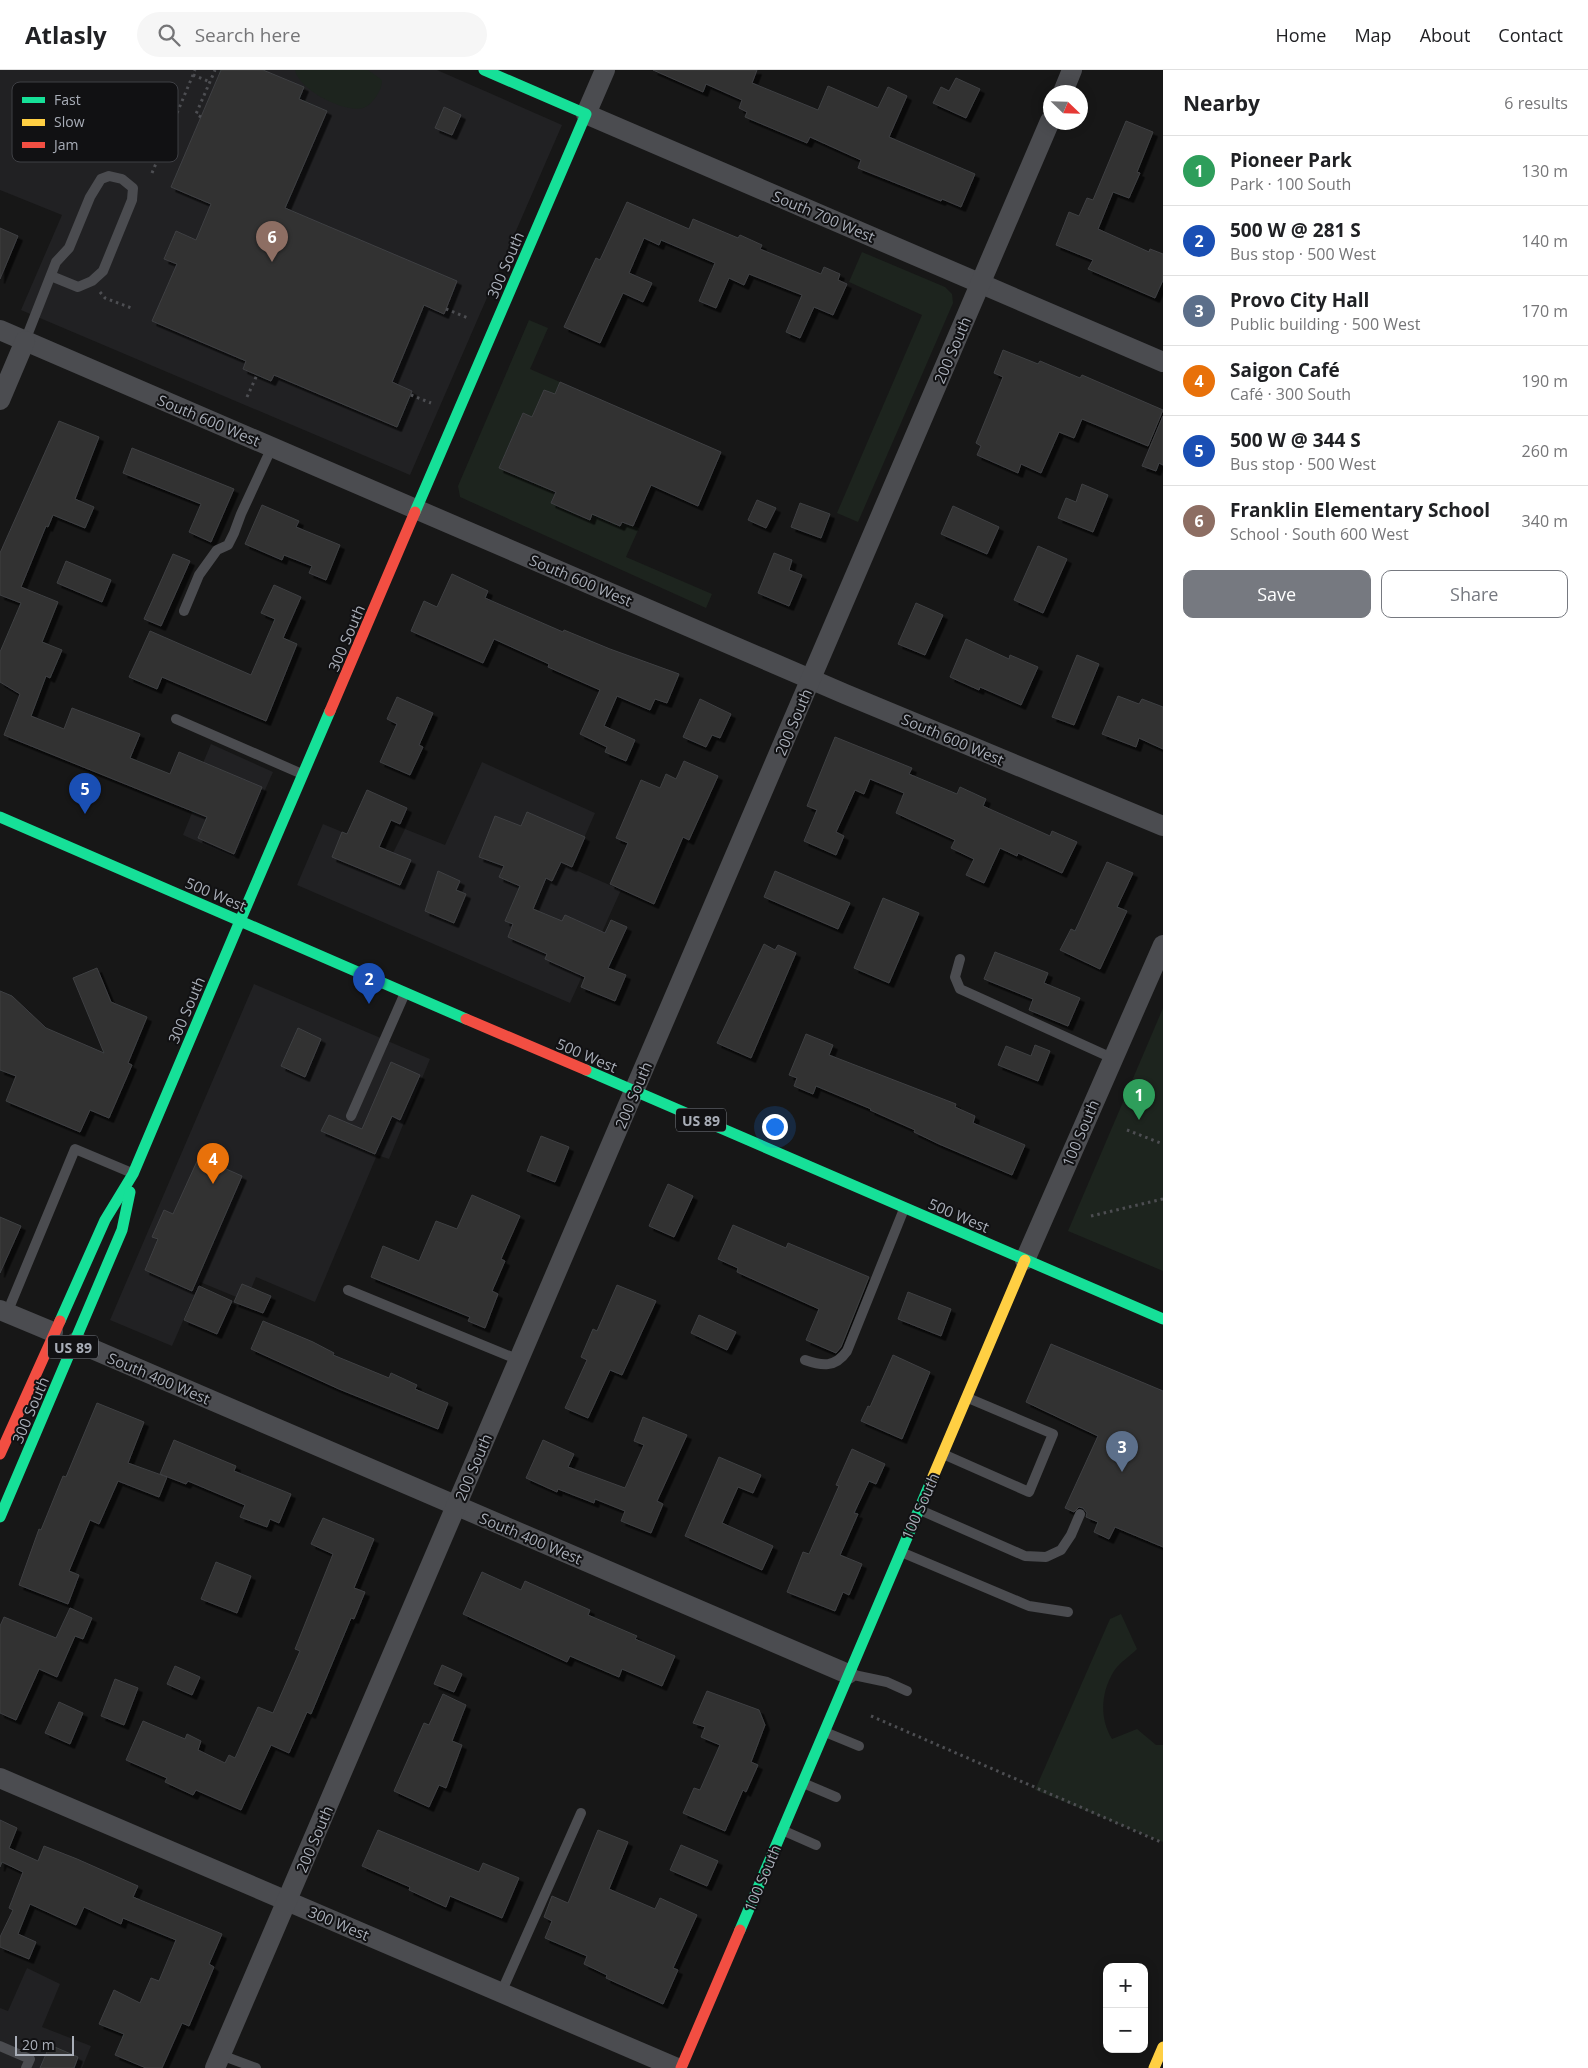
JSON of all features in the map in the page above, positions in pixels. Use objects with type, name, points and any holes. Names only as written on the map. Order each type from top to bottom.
[{"type":"main road","name":"South 700 West","points":[[484,70],[586,114]]},
{"type":"main road","name":"300 South","points":[[0,1454],[104,1220],[133,1174],[586,114]]},
{"type":"main road","name":"500 West","points":[[0,817],[1163,1320]]},
{"type":"main road","name":"300 South","points":[[0,1517],[122,1230],[133,1174]]},
{"type":"main road","name":"100 South","points":[[681,2068],[1025,1260]]},
{"type":"main road","points":[[1154,2068],[1163,2047]]},
{"type":"street","points":[[586,114],[605,70]]},
{"type":"street","points":[[1066,85],[1072,70]]},
{"type":"street","name":"South 700 West","points":[[586,114],[1163,362]]},
{"type":"street","name":"200 South","points":[[218,2061],[1046,130]]},
{"type":"street","name":"South 600 West","points":[[0,330],[811,679],[1163,826]]},
{"type":"street","points":[[0,400],[25,341]]},
{"type":"street","name":"100 South","points":[[1025,1260],[1163,945]]},
{"type":"street","points":[[4,1311],[53,1332]]},
{"type":"street","name":"South 400 West","points":[[76,1342],[848,1674]]},
{"type":"street","name":"300 West","points":[[0,1778],[677,2068]]},
{"type":"lane","points":[[25,341],[56,262],[69,248],[90,197],[101,179],[109,176],[122,179],[133,188],[132,200],[110,258],[102,271],[92,281],[78,287],[51,276]]},
{"type":"lane","points":[[184,611],[199,574],[217,550],[228,545],[272,448]]},
{"type":"lane","points":[[176,719],[303,775]]},
{"type":"lane","points":[[960,959],[955,977],[960,990],[1112,1058]]},
{"type":"lane","points":[[351,1116],[405,992]]},
{"type":"lane","points":[[4,1311],[75,1149],[133,1174]]},
{"type":"lane","points":[[805,1360],[828,1365],[838,1362],[847,1351],[905,1208]]},
{"type":"lane","points":[[348,1290],[519,1360]]},
{"type":"lane","points":[[943,1454],[1029,1492],[1053,1434],[967,1397]]},
{"type":"lane","points":[[919,1509],[1025,1556],[1046,1557],[1061,1550],[1071,1535],[1080,1514]]},
{"type":"lane","points":[[901,1552],[1029,1606],[1068,1612]]},
{"type":"lane","points":[[848,1674],[886,1682],[907,1690]]},
{"type":"lane","points":[[824,1731],[858,1746]]},
{"type":"lane","points":[[802,1783],[836,1797]]},
{"type":"lane","points":[[501,1993],[581,1813]]},
{"type":"lane","points":[[782,1830],[816,1845]]},
{"type":"lane","points":[[0,2046],[30,2059],[26,2068]]},
{"type":"lane","points":[[218,2061],[256,2068]]},
{"type":"path","points":[[178,111],[195,70]]},
{"type":"path","points":[[201,117],[196,114],[215,70]]},
{"type":"path","points":[[193,75],[210,82]]},
{"type":"path","points":[[152,173],[157,162]]},
{"type":"path","points":[[92,281],[105,298],[134,309]]},
{"type":"path","points":[[446,309],[468,318]]},
{"type":"path","points":[[247,397],[257,375]]},
{"type":"path","points":[[411,395],[431,403]]},
{"type":"path","points":[[1127,1130],[1163,1144]]},
{"type":"path","points":[[1091,1216],[1163,1199]]},
{"type":"path","points":[[872,1716],[1163,1844]]},
{"type":"shaded area","points":[[0,70],[437,70],[562,125],[410,475],[21,310],[62,215],[0,190]]},
{"type":"shaded area","points":[[295,70],[368,70],[382,80],[382,84],[373,101],[363,108],[355,109],[334,103],[313,92],[298,78]]},
{"type":"shaded area","points":[[862,252],[945,287],[952,294],[953,303],[858,522],[837,513],[922,315],[849,282]]},
{"type":"shaded area","points":[[529,320],[548,328],[530,369],[560,382],[555,394],[544,390],[532,417],[523,413],[499,468],[556,492],[551,503],[589,520],[592,514],[620,526],[622,522],[639,528],[626,557],[712,594],[706,608],[460,497],[458,486]]},
{"type":"shaded area","points":[[211,744],[273,772],[235,858],[183,835],[200,793],[192,789]]},
{"type":"shaded area","points":[[482,762],[595,813],[571,868],[621,890],[570,1003],[297,885],[323,824],[393,853],[405,829],[445,845]]},
{"type":"shaded area","points":[[254,984],[430,1059],[389,1159],[377,1155],[315,1302],[256,1277],[246,1301],[200,1282],[172,1346],[110,1320]]},
{"type":"shaded area","points":[[1163,1008],[1163,1271],[1068,1231]]},
{"type":"shaded area","points":[[1121,1614],[1137,1649],[1114,1671],[1106,1688],[1103,1714],[1112,1739],[1137,1729],[1156,1745],[1163,1745],[1163,1842],[1035,1790],[1110,1619]]},
{"type":"shaded area","points":[[27,1968],[60,1984],[42,2027],[91,2046],[82,2068],[0,2068],[0,2008],[8,2011]]},
{"type":"building","points":[[221,70],[263,70],[304,87],[299,99],[327,111],[285,208],[457,281],[444,314],[424,305],[392,382],[412,391],[397,427],[274,375],[271,381],[243,369],[246,361],[152,321],[177,264],[164,259],[176,231],[196,240],[211,204],[171,187]]},
{"type":"building","points":[[653,70],[757,70],[752,83],[818,110],[828,86],[878,108],[888,87],[907,96],[889,137],[975,174],[961,207],[942,199],[941,201],[858,168],[861,160],[810,137],[807,143],[745,117],[747,112],[739,108],[742,100],[706,84],[703,92]]},
{"type":"building","points":[[956,78],[980,89],[966,118],[933,103],[941,87],[949,91]]},
{"type":"building","points":[[444,107],[461,115],[452,135],[435,128]]},
{"type":"building","points":[[1126,121],[1153,132],[1137,172],[1140,173],[1129,198],[1113,192],[1098,229],[1149,252],[1150,249],[1163,254],[1163,280],[1155,298],[1088,269],[1093,260],[1056,245],[1069,212],[1079,216],[1087,198],[1093,200]]},
{"type":"building","points":[[627,202],[689,229],[693,219],[738,238],[740,235],[762,245],[760,249],[821,274],[824,267],[840,274],[838,280],[847,284],[833,315],[814,307],[800,338],[786,332],[802,295],[749,274],[744,285],[729,278],[716,308],[699,301],[715,263],[661,240],[659,245],[644,238],[629,273],[652,283],[643,302],[623,293],[600,343],[564,327],[596,258],[600,260]]},
{"type":"building","points":[[0,228],[18,236],[0,279]]},
{"type":"building","points":[[1003,350],[1038,364],[1040,361],[1080,378],[1082,375],[1163,410],[1148,446],[1082,419],[1074,438],[1059,432],[1041,473],[1021,464],[1018,473],[977,455],[981,446],[976,443],[1003,377],[994,373]]},
{"type":"building","points":[[560,382],[721,452],[698,506],[651,485],[633,526],[622,522],[620,526],[592,514],[590,520],[551,503],[556,492],[499,468],[523,413],[532,417],[544,390],[555,394]]},
{"type":"building","points":[[1163,416],[1163,465],[1159,463],[1156,471],[1142,466]]},
{"type":"building","points":[[59,421],[99,437],[75,499],[94,507],[85,528],[53,515],[48,527],[46,526],[21,587],[58,602],[42,642],[62,650],[50,678],[46,676],[31,716],[64,729],[72,708],[140,734],[130,758],[170,774],[179,752],[262,787],[234,854],[198,838],[207,817],[4,735],[20,694],[0,682],[0,652],[21,603],[0,595],[0,553]]},
{"type":"building","points":[[132,448],[234,489],[211,542],[189,532],[201,504],[123,473]]},
{"type":"building","points":[[1082,484],[1108,495],[1093,532],[1058,518],[1066,498],[1076,502]]},
{"type":"building","points":[[757,500],[776,508],[766,528],[748,520]]},
{"type":"building","points":[[800,503],[830,514],[821,538],[791,527]]},
{"type":"building","points":[[262,505],[299,521],[296,527],[340,545],[326,580],[309,573],[312,566],[284,555],[282,560],[245,544]]},
{"type":"building","points":[[953,506],[999,527],[987,554],[941,534]]},
{"type":"building","points":[[1038,546],[1067,559],[1043,613],[1014,600]]},
{"type":"building","points":[[774,553],[792,560],[789,570],[802,575],[789,606],[758,593]]},
{"type":"building","points":[[173,554],[190,561],[161,626],[144,619]]},
{"type":"building","points":[[66,561],[111,580],[102,602],[57,583]]},
{"type":"building","points":[[452,574],[488,591],[485,598],[563,632],[564,630],[679,674],[667,703],[655,699],[650,710],[617,696],[604,726],[635,740],[626,761],[605,752],[607,747],[580,734],[600,690],[548,667],[549,664],[494,639],[483,663],[411,631],[424,601],[437,607]]},
{"type":"building","points":[[274,585],[301,597],[283,638],[297,644],[266,721],[162,677],[157,689],[129,677],[150,631],[251,675],[275,619],[261,613]]},
{"type":"building","points":[[916,603],[943,615],[925,655],[898,644]]},
{"type":"building","points":[[966,639],[1009,659],[1010,655],[1038,667],[1021,705],[980,687],[979,690],[950,677]]},
{"type":"building","points":[[1077,655],[1099,664],[1074,725],[1052,717]]},
{"type":"building","points":[[1118,696],[1139,704],[1142,699],[1163,707],[1163,749],[1139,738],[1136,747],[1102,734]]},
{"type":"building","points":[[397,697],[433,713],[419,745],[423,747],[410,775],[380,762],[397,724],[387,719]]},
{"type":"building","points":[[700,699],[731,714],[720,738],[712,735],[706,747],[683,737]]},
{"type":"building","points":[[835,737],[912,768],[909,774],[957,794],[960,787],[986,799],[983,806],[1050,836],[1052,831],[1077,842],[1062,873],[1018,853],[1017,856],[1000,848],[984,883],[966,875],[974,859],[951,848],[955,840],[896,813],[904,793],[870,779],[864,794],[855,790],[836,832],[844,836],[836,855],[804,841],[817,810],[807,806]]},
{"type":"building","points":[[684,761],[718,776],[689,840],[683,837],[654,904],[610,884],[628,843],[616,838],[641,780],[660,788],[666,774],[676,779]]},
{"type":"building","points":[[367,790],[407,808],[400,824],[391,820],[379,847],[411,860],[400,885],[332,857],[342,832],[347,834]]},
{"type":"building","points":[[527,812],[585,837],[572,867],[561,862],[552,881],[546,878],[533,909],[562,921],[565,915],[605,933],[611,920],[627,927],[608,968],[626,975],[615,1001],[581,987],[585,977],[545,959],[547,954],[508,937],[513,924],[505,921],[520,886],[499,877],[504,866],[479,857],[495,816],[521,826]]},
{"type":"building","points":[[1107,862],[1133,873],[1117,907],[1127,911],[1100,969],[1060,950],[1071,929],[1075,931]]},
{"type":"building","points":[[438,871],[460,881],[456,890],[466,894],[454,923],[425,911]]},
{"type":"building","points":[[775,871],[850,903],[838,929],[764,897]]},
{"type":"building","points":[[883,898],[919,913],[889,983],[854,968]]},
{"type":"building","points":[[764,944],[775,950],[778,945],[796,953],[751,1058],[717,1043]]},
{"type":"building","points":[[995,952],[1048,973],[1044,983],[1080,998],[1068,1026],[1029,1010],[1033,999],[984,979]]},
{"type":"building","points":[[97,968],[111,1002],[147,1017],[128,1063],[132,1065],[109,1118],[90,1110],[80,1132],[6,1101],[16,1076],[0,1070],[0,991],[12,996],[46,1028],[104,1053],[73,978]]},
{"type":"building","points":[[298,1028],[321,1039],[305,1077],[281,1066]]},
{"type":"building","points":[[806,1034],[833,1045],[829,1055],[956,1104],[955,1107],[975,1116],[973,1123],[1025,1145],[1012,1175],[939,1144],[871,1109],[816,1086],[813,1094],[794,1086],[797,1078],[789,1075]]},
{"type":"building","points":[[1035,1045],[1050,1051],[1038,1081],[998,1065],[1006,1046],[1031,1056]]},
{"type":"building","points":[[391,1062],[420,1075],[400,1120],[392,1116],[375,1154],[321,1131],[329,1115],[362,1129]]},
{"type":"building","points":[[541,1136],[569,1147],[555,1182],[527,1171]]},
{"type":"building","points":[[199,1157],[242,1176],[192,1291],[145,1270],[158,1239],[152,1237],[164,1210],[173,1214]]},
{"type":"building","points":[[668,1184],[693,1196],[674,1237],[649,1226]]},
{"type":"building","points":[[472,1195],[520,1216],[501,1259],[505,1261],[492,1291],[498,1294],[485,1328],[468,1321],[470,1317],[371,1277],[383,1246],[419,1261],[436,1221],[457,1229]]},
{"type":"building","points":[[0,1217],[21,1226],[0,1273]]},
{"type":"building","points":[[733,1225],[786,1248],[788,1243],[869,1277],[841,1347],[836,1353],[806,1340],[819,1309],[737,1272],[738,1268],[718,1259]]},
{"type":"building","points":[[242,1284],[271,1296],[263,1313],[234,1302]]},
{"type":"building","points":[[617,1285],[656,1301],[622,1375],[610,1370],[588,1418],[565,1408],[587,1360],[581,1357],[593,1329],[597,1331]]},
{"type":"building","points":[[199,1286],[232,1301],[217,1334],[184,1320]]},
{"type":"building","points":[[908,1292],[951,1309],[941,1336],[898,1319]]},
{"type":"building","points":[[699,1315],[736,1332],[727,1350],[691,1333]]},
{"type":"building","points":[[263,1321],[313,1342],[334,1353],[333,1355],[389,1378],[391,1373],[417,1385],[415,1389],[448,1403],[438,1429],[339,1389],[251,1349]]},
{"type":"building","points":[[1051,1344],[1163,1391],[1163,1547],[1115,1527],[1109,1539],[1094,1532],[1098,1522],[1086,1517],[1087,1513],[1083,1508],[1079,1507],[1074,1512],[1065,1508],[1098,1436],[1026,1402]]},
{"type":"building","points":[[893,1355],[930,1372],[902,1439],[861,1421],[868,1406],[870,1407]]},
{"type":"building","points":[[97,1403],[144,1422],[128,1463],[167,1477],[159,1497],[118,1481],[99,1524],[90,1520],[69,1571],[79,1575],[68,1604],[19,1585],[39,1529],[41,1530],[63,1476],[66,1477]]},
{"type":"building","points":[[643,1417],[687,1435],[657,1501],[663,1504],[651,1533],[621,1521],[625,1511],[595,1499],[594,1503],[558,1489],[557,1492],[526,1478],[543,1440],[574,1454],[568,1467],[625,1488],[644,1445],[634,1441]]},
{"type":"building","points":[[174,1440],[236,1466],[234,1471],[291,1494],[279,1523],[270,1519],[267,1527],[240,1517],[245,1505],[188,1481],[186,1484],[160,1474]]},
{"type":"building","points":[[852,1449],[885,1464],[876,1484],[869,1481],[854,1513],[858,1514],[840,1555],[862,1564],[849,1595],[843,1592],[835,1611],[787,1592],[803,1552],[809,1554],[839,1486],[836,1485]]},
{"type":"building","points":[[719,1457],[761,1475],[753,1493],[738,1487],[722,1523],[773,1546],[762,1570],[685,1536]]},
{"type":"building","points":[[323,1518],[374,1539],[354,1588],[365,1592],[354,1619],[351,1618],[311,1714],[307,1712],[289,1753],[271,1745],[241,1810],[196,1790],[193,1795],[165,1782],[167,1778],[126,1760],[143,1721],[185,1739],[187,1734],[201,1741],[198,1750],[225,1763],[229,1755],[235,1758],[258,1707],[273,1713],[300,1651],[295,1649],[333,1554],[311,1544]]},
{"type":"building","points":[[216,1562],[251,1576],[237,1613],[201,1599]]},
{"type":"building","points":[[482,1572],[521,1590],[525,1581],[590,1610],[588,1615],[637,1636],[635,1639],[675,1656],[662,1686],[622,1669],[619,1677],[570,1656],[567,1662],[463,1614]]},
{"type":"building","points":[[70,1608],[92,1618],[83,1639],[75,1636],[57,1677],[39,1669],[16,1720],[0,1713],[0,1626],[4,1617],[56,1638]]},
{"type":"building","points":[[442,1665],[462,1674],[454,1692],[434,1684]]},
{"type":"building","points":[[175,1666],[200,1677],[192,1695],[167,1684]]},
{"type":"building","points":[[115,1679],[138,1688],[124,1725],[101,1716]]},
{"type":"building","points":[[707,1691],[759,1710],[765,1725],[751,1762],[758,1765],[746,1792],[743,1790],[725,1831],[683,1813],[694,1788],[700,1790],[720,1745],[701,1737],[705,1727],[693,1723]]},
{"type":"building","points":[[443,1694],[466,1705],[452,1741],[462,1745],[446,1788],[439,1785],[429,1807],[394,1791],[424,1723],[429,1725]]},
{"type":"building","points":[[59,1702],[83,1713],[70,1744],[45,1733]]},
{"type":"building","points":[[0,1820],[17,1828],[9,1848],[38,1861],[44,1846],[77,1859],[138,1886],[133,1897],[222,1934],[209,1964],[214,1967],[189,2026],[182,2023],[162,2068],[146,2068],[115,2055],[124,2034],[99,2024],[114,1990],[140,2003],[151,1978],[159,1981],[176,1940],[123,1918],[121,1924],[84,1907],[76,1925],[30,1904],[18,1934],[36,1942],[29,1959],[0,1947],[0,1937],[13,1910],[9,1908],[23,1872],[2,1862],[0,1867]]},
{"type":"building","points":[[378,1830],[479,1872],[483,1863],[519,1878],[502,1918],[450,1896],[446,1907],[409,1890],[410,1887],[362,1866]]},
{"type":"building","points":[[598,1830],[628,1842],[609,1889],[655,1909],[660,1898],[697,1915],[673,1968],[678,1970],[663,2004],[606,1978],[607,1975],[584,1964],[587,1956],[545,1938],[552,1921],[544,1917],[552,1896],[568,1903]]},
{"type":"building","points":[[681,1845],[718,1861],[707,1886],[670,1870]]},
{"type":"building","points":[[50,2045],[78,2057],[74,2068],[40,2068]]},
{"type":"traffic: fast","points":[[415,512],[586,114],[484,70]]},
{"type":"traffic: fast","points":[[0,817],[240,921],[330,711]]},
{"type":"traffic: fast","points":[[60,1321],[105,1220],[133,1174],[240,921],[466,1019]]},
{"type":"traffic: fast","points":[[586,1070],[1163,1319]]},
{"type":"traffic: fast","points":[[0,1517],[122,1230],[130,1192]]},
{"type":"traffic: fast","points":[[740,1930],[932,1479]]},
{"type":"traffic: slow","points":[[932,1479],[1025,1260]]},
{"type":"traffic: slow","points":[[1154,2068],[1163,2047]]},
{"type":"traffic: jam","points":[[330,711],[415,512]]},
{"type":"traffic: jam","points":[[466,1019],[586,1070]]},
{"type":"traffic: jam","points":[[0,1454],[60,1321]]},
{"type":"traffic: jam","points":[[681,2068],[740,1930]]},
{"type":"place","name":"Franklin Elementary School","points":[[272,262]]},
{"type":"place","name":"500 W @ 344 S","points":[[85,814]]},
{"type":"place","name":"500 W @ 281 S","points":[[369,1004]]},
{"type":"place","name":"Pioneer Park","points":[[1139,1120]]},
{"type":"place","name":"Saigon Café","points":[[213,1184]]},
{"type":"place","name":"Provo City Hall","points":[[1122,1472]]}]
